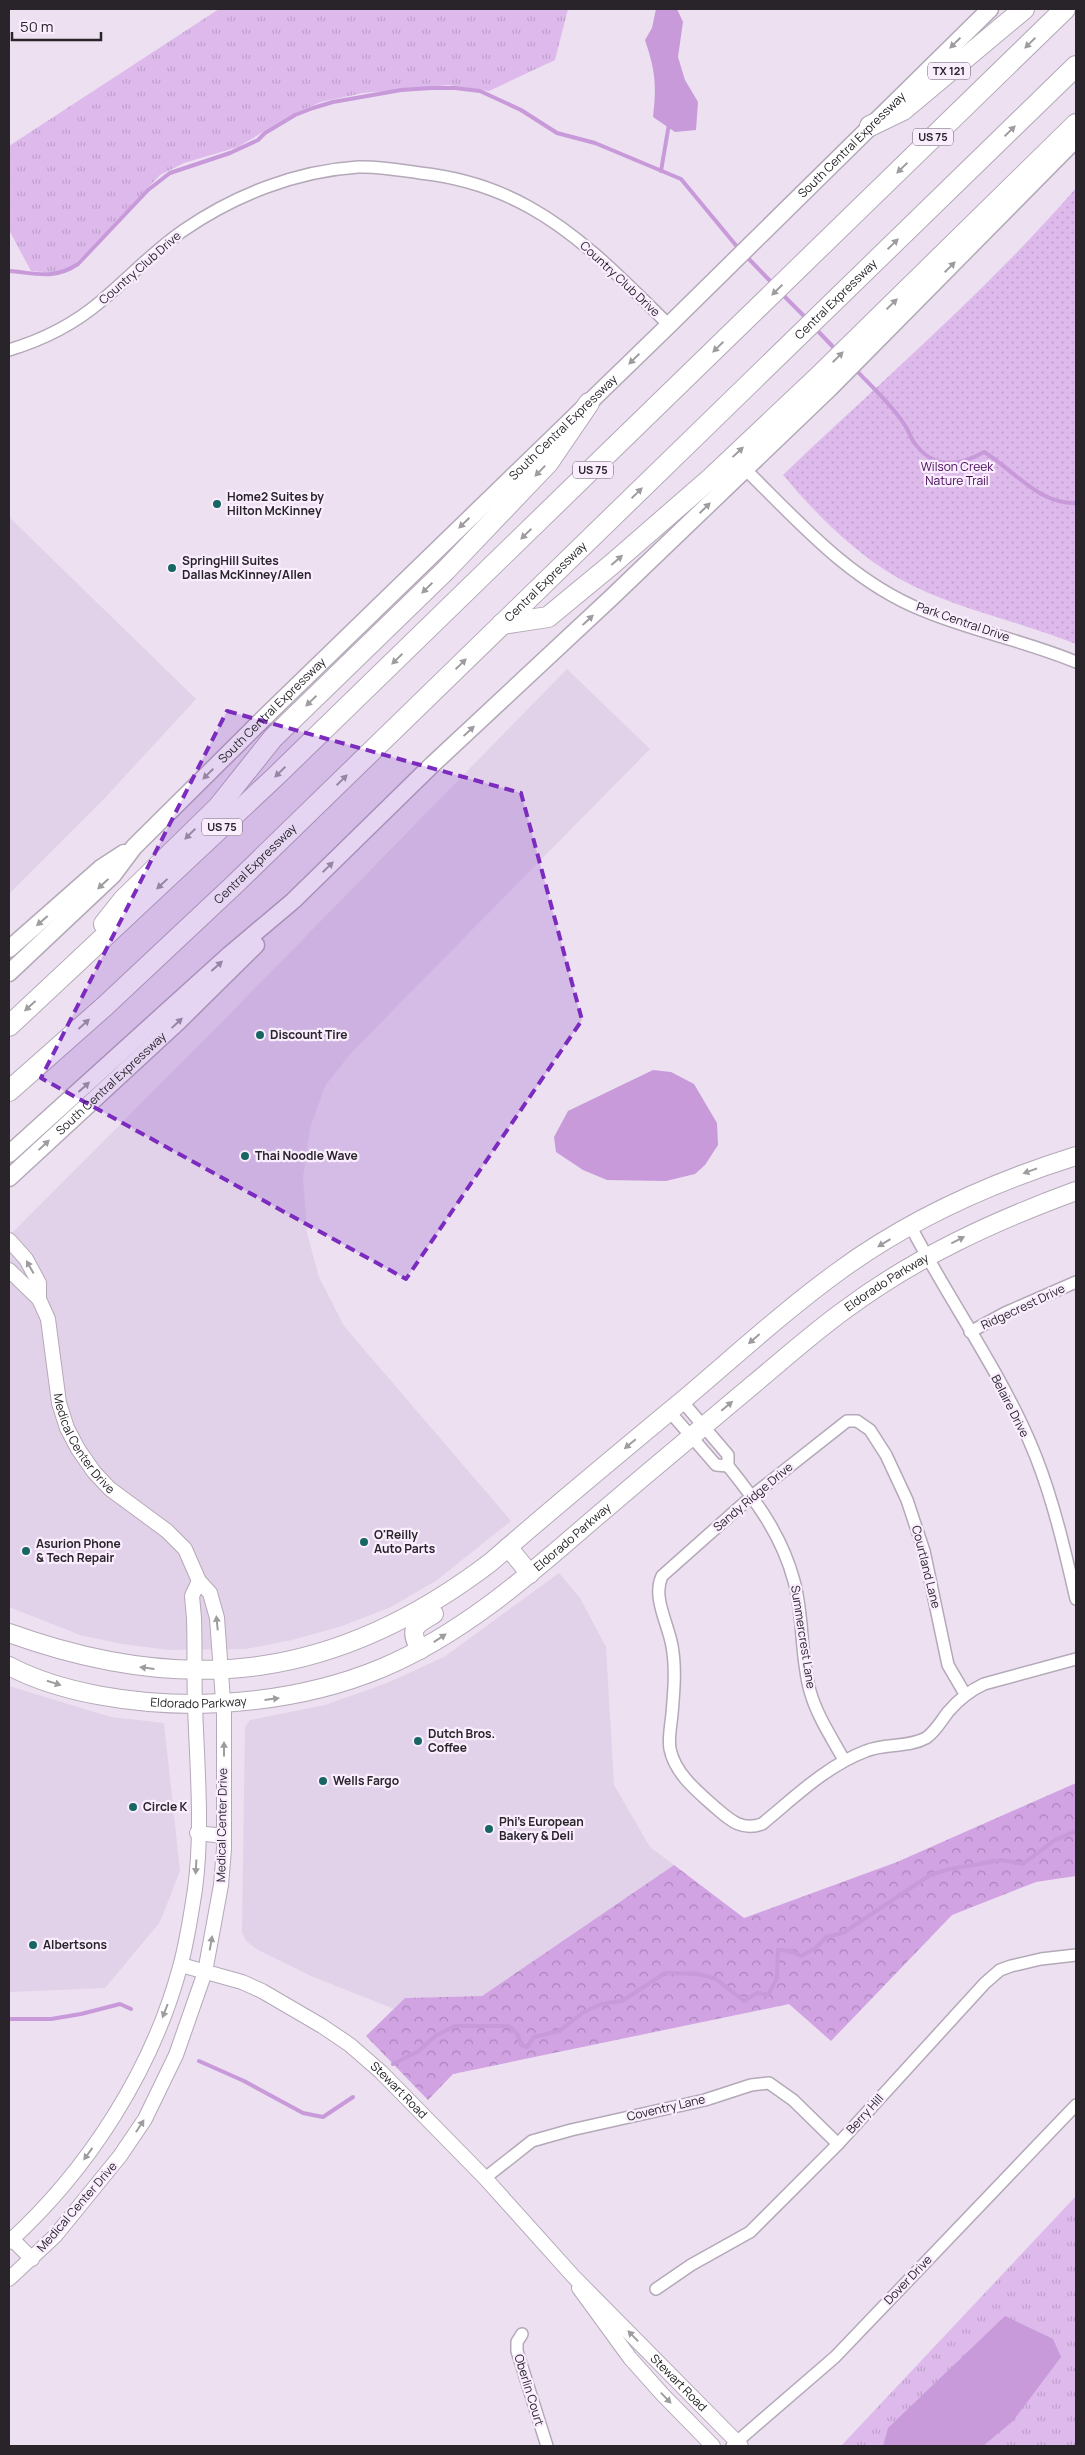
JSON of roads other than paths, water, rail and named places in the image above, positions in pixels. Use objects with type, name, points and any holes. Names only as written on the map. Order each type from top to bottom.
[{"type":"highway","name":"TX 121","points":[[870,126],[903,110],[1024,9]]},
{"type":"highway","name":"US 75","points":[[9,1026],[276,776],[1065,9]]},
{"type":"highway","name":"Central Expressway","points":[[9,1091],[170,945],[1076,66]]},
{"type":"highway","points":[[502,624],[548,617],[824,382],[1076,124]]},
{"type":"highway","points":[[54,985],[124,900],[218,807],[273,738],[446,570],[548,463],[589,403]]},
{"type":"main road","name":"South Central Expressway","points":[[9,973],[112,875],[134,847],[990,9]]},
{"type":"main road","points":[[862,345],[1076,139]]},
{"type":"main road","name":"South Central Expressway","points":[[9,1154],[229,955],[293,901],[433,764],[745,470],[824,382]]},
{"type":"main road","name":"South Central Expressway","points":[[9,949],[101,868],[134,847]]},
{"type":"main road","name":"South Central Expressway","points":[[9,1178],[179,1022],[272,930],[293,901]]},
{"type":"main road","points":[[9,1633],[66,1652],[121,1664],[172,1671],[220,1670],[295,1660],[349,1644],[421,1611],[451,1592],[491,1562],[827,1280],[911,1227],[998,1183],[1076,1156]]},
{"type":"main road","name":"Eldorado Parkway","points":[[9,1666],[72,1689],[143,1702],[195,1704],[274,1699],[332,1686],[384,1667],[420,1650],[483,1609],[530,1574],[697,1431],[844,1310],[926,1257],[1020,1212],[1076,1191]]},
{"type":"main road","points":[[508,1547],[530,1574]]},
{"type":"main road","points":[[420,1650],[413,1637],[416,1626],[462,1596],[491,1562]]},
{"type":"main road","points":[[9,1645],[22,1649],[66,1652]]},
{"type":"street","name":"Country Club Drive","points":[[9,350],[50,335],[83,315],[162,245],[218,210],[266,187],[291,178],[317,172],[360,167],[452,178],[509,197],[529,207],[597,255],[669,325]]},
{"type":"street","name":"Park Central Drive","points":[[745,470],[835,557],[892,596],[920,610],[1076,662]]},
{"type":"street","name":"Belaire Drive","points":[[911,1227],[926,1257],[1008,1397],[1035,1455],[1056,1514],[1076,1599]]},
{"type":"street","name":"Medical Center Drive","points":[[9,1240],[26,1259],[39,1283],[39,1299]]},
{"type":"street","name":"Medical Center Drive","points":[[9,1270],[39,1299],[48,1319],[59,1403],[67,1428],[74,1442],[94,1472],[110,1489],[167,1530],[185,1549],[199,1581],[210,1593],[217,1618],[224,1703],[224,1836],[221,1885],[205,1972],[176,2055],[145,2119],[99,2185],[55,2236],[9,2279]]},
{"type":"street","name":"Ridgecrest Drive","points":[[970,1332],[1005,1312],[1076,1282]]},
{"type":"street","name":"Summercrest Lane","points":[[676,1406],[697,1431],[716,1465],[728,1466]]},
{"type":"street","name":"Summercrest Lane","points":[[676,1406],[697,1431],[728,1455],[728,1466],[764,1512],[782,1545],[794,1581],[802,1617],[805,1666],[810,1692],[822,1722],[844,1760]]},
{"type":"street","name":"Sandy Ridge Drive","points":[[844,1760],[817,1778],[762,1824],[752,1827],[732,1822],[690,1785],[675,1763],[670,1748],[674,1684],[672,1646],[657,1586],[662,1576],[752,1496],[847,1421],[857,1420]]},
{"type":"street","name":"Courtland Lane","points":[[857,1420],[870,1430],[886,1455],[907,1500],[924,1551],[948,1665],[964,1694]]},
{"type":"street","name":"Medical Center Drive","points":[[10,2241],[37,2215],[87,2155],[121,2103],[154,2039],[181,1965],[195,1888],[198,1786],[195,1704],[196,1670],[192,1596],[199,1581]]},
{"type":"street","points":[[844,1760],[868,1750],[911,1743],[926,1738],[938,1727],[964,1694],[984,1684],[1076,1660]]},
{"type":"street","points":[[197,1833],[224,1836]]},
{"type":"street","name":"Berry Hill","points":[[656,2289],[691,2265],[750,2232],[838,2144],[985,1983],[1000,1970],[1040,1959],[1076,1955]]},
{"type":"street","name":"Stewart Road","points":[[181,1965],[242,1982],[262,1991],[350,2045],[381,2072],[485,2178],[573,2276],[736,2445]]},
{"type":"street","name":"Coventry Lane","points":[[485,2178],[532,2141],[571,2130],[705,2100],[760,2084],[769,2084],[794,2100],[838,2144]]},
{"type":"street","name":"Dover Drive","points":[[736,2445],[835,2357],[1076,2105]]},
{"type":"street","points":[[10,2241],[32,2258]]},
{"type":"street","name":"Stewart Road","points":[[573,2276],[583,2296],[630,2358],[713,2446]]},
{"type":"street","name":"Oberlin Court","points":[[522,2334],[517,2342],[517,2351],[547,2446]]},
{"type":"waterway","points":[[9,271],[53,274],[69,269],[78,264],[148,190],[170,173],[230,153],[258,140],[265,133],[295,115],[333,102],[401,90],[431,88],[480,91],[521,110],[557,133],[595,143],[681,179],[739,249]]},
{"type":"waterway","points":[[661,171],[669,124]]},
{"type":"waterway","points":[[746,256],[774,285]]},
{"type":"waterway","points":[[782,294],[807,319]]},
{"type":"waterway","points":[[815,328],[836,350]]},
{"type":"waterway","points":[[855,369],[894,410],[913,441],[928,457],[946,463],[965,461],[984,452],[1038,492],[1062,502],[1076,503]]},
{"type":"waterway","points":[[393,2064],[419,2051],[435,2036],[455,2026],[509,2026],[518,2035],[521,2045],[527,2047],[534,2037],[559,2031],[584,2012],[601,2004],[622,2001],[665,1973],[699,1974],[716,1979],[744,2001],[757,1993],[768,1995],[777,1978],[778,1950],[791,1951],[801,1956],[816,1948],[826,1937],[843,1933],[930,1875],[950,1869],[1001,1860],[1023,1864],[1055,1840],[1076,1831]]},
{"type":"waterway","points":[[9,2019],[51,2019],[120,2004],[131,2009]]},
{"type":"waterway","points":[[199,2061],[244,2081],[303,2113],[323,2117],[353,2097]]},
{"type":"place","name":"Home2 Suites by Hilton McKinney","points":[[217,504]]},
{"type":"place","name":"SpringHill Suites Dallas McKinney/Allen","points":[[172,568]]},
{"type":"place","name":"Discount Tire","points":[[260,1035]]},
{"type":"place","name":"Thai Noodle Wave","points":[[245,1156]]},
{"type":"place","name":"O'Reilly Auto Parts","points":[[364,1542]]},
{"type":"place","name":"Asurion Phone & Tech Repair","points":[[26,1551]]},
{"type":"place","name":"Dutch Bros. Coffee","points":[[418,1741]]},
{"type":"place","name":"Wells Fargo","points":[[323,1781]]},
{"type":"place","name":"Circle K","points":[[133,1807]]},
{"type":"place","name":"Phi's European Bakery & Deli","points":[[489,1829]]},
{"type":"place","name":"Albertsons","points":[[33,1945]]},
{"type":"park label","name":"Wilson Creek Nature Trail","points":[[957,474]]}]
